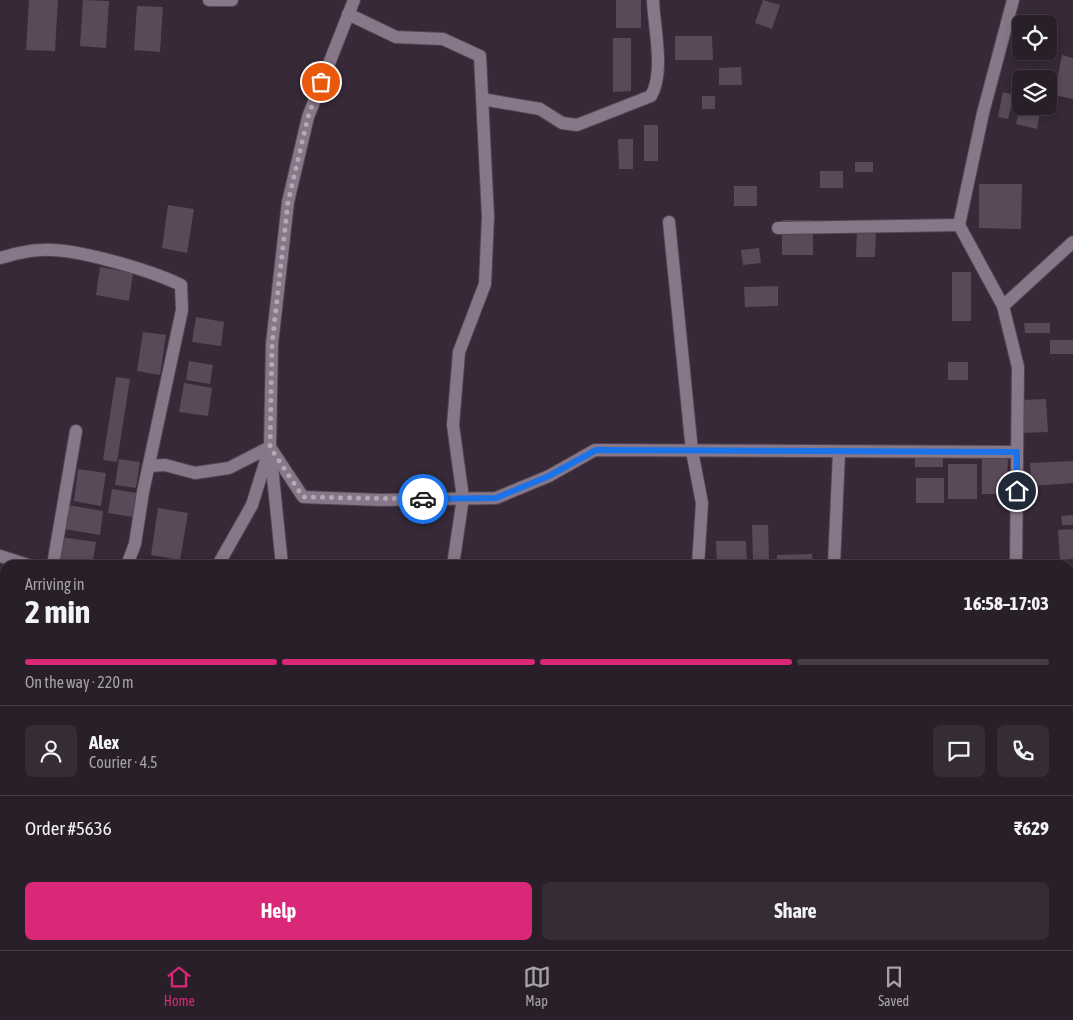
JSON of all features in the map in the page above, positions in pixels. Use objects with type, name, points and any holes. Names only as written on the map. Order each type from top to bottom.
[{"type":"street","points":[[209,0],[232,0]]},
{"type":"street","points":[[281,560],[270,447],[272,344],[288,202],[308,117],[354,0]]},
{"type":"street","points":[[482,99],[540,109],[562,123],[577,125],[651,96],[657,86],[658,70],[653,0]]},
{"type":"street","points":[[1012,0],[983,113],[959,225],[1002,306],[1018,367],[1016,560]]},
{"type":"street","points":[[348,14],[396,37],[444,39],[480,56],[488,217],[485,284],[459,352],[453,425],[463,498],[454,560]]},
{"type":"street","points":[[669,222],[692,451],[702,504],[698,560]]},
{"type":"street","points":[[778,228],[959,225]]},
{"type":"street","points":[[1002,306],[1073,242]]},
{"type":"street","points":[[0,258],[42,250],[67,250],[165,278],[181,285],[182,310],[149,466],[135,544],[129,560]]},
{"type":"street","points":[[53,560],[76,431]]},
{"type":"street","points":[[149,466],[165,465],[195,473],[229,468],[270,447]]},
{"type":"street","points":[[270,447],[303,497],[381,500],[496,498],[549,476],[596,450],[1017,452]]},
{"type":"street","points":[[221,560],[252,505],[270,447]]},
{"type":"street","points":[[834,560],[839,452]]},
{"type":"street","points":[[0,556],[12,560]]},
{"type":"building","points":[[29,0],[58,0],[55,51],[26,50]]},
{"type":"building","points":[[83,0],[109,1],[106,48],[80,46]]},
{"type":"building","points":[[616,0],[641,0],[641,28],[616,28]]},
{"type":"building","points":[[763,0],[780,5],[772,29],[755,23]]},
{"type":"building","points":[[137,6],[163,7],[160,52],[134,50]]},
{"type":"building","points":[[675,36],[712,36],[713,60],[675,60]]},
{"type":"building","points":[[613,38],[631,38],[631,91],[613,92]]},
{"type":"building","points":[[1062,55],[1073,58],[1073,99],[1057,96],[1057,80]]},
{"type":"building","points":[[741,67],[742,85],[719,85],[719,68]]},
{"type":"building","points":[[1003,92],[1012,94],[1008,119],[998,117]]},
{"type":"building","points":[[702,96],[715,96],[715,109],[702,109]]},
{"type":"building","points":[[1018,115],[1039,115],[1037,129],[1016,124]]},
{"type":"building","points":[[644,125],[658,125],[658,161],[644,161]]},
{"type":"building","points":[[618,139],[633,139],[633,169],[619,169]]},
{"type":"building","points":[[855,162],[873,162],[873,172],[855,172]]},
{"type":"building","points":[[820,171],[843,171],[843,188],[820,188]]},
{"type":"building","points":[[979,184],[1022,184],[1021,229],[979,228]]},
{"type":"building","points":[[734,186],[757,186],[757,206],[734,206]]},
{"type":"building","points":[[168,205],[194,209],[187,253],[162,248]]},
{"type":"building","points":[[782,220],[813,220],[813,255],[782,255]]},
{"type":"building","points":[[857,229],[876,230],[875,257],[856,257]]},
{"type":"building","points":[[759,248],[761,263],[743,265],[741,250]]},
{"type":"building","points":[[100,267],[133,273],[129,301],[96,295]]},
{"type":"building","points":[[952,272],[971,272],[971,321],[952,321]]},
{"type":"building","points":[[778,286],[778,306],[745,307],[744,287]]},
{"type":"building","points":[[196,317],[224,322],[221,346],[192,342]]},
{"type":"building","points":[[1024,323],[1050,323],[1050,333],[1025,333]]},
{"type":"building","points":[[143,332],[166,335],[160,375],[137,371]]},
{"type":"building","points":[[1050,340],[1073,340],[1073,354],[1050,354]]},
{"type":"building","points":[[189,361],[213,365],[210,384],[186,380]]},
{"type":"building","points":[[948,362],[968,362],[968,380],[948,380]]},
{"type":"building","points":[[116,377],[130,379],[117,462],[103,460]]},
{"type":"building","points":[[184,383],[212,388],[208,416],[179,412]]},
{"type":"building","points":[[1046,399],[1048,432],[1023,433],[1021,400]]},
{"type":"building","points":[[915,447],[943,448],[943,467],[915,467]]},
{"type":"building","points":[[982,452],[1008,452],[1007,494],[982,494]]},
{"type":"building","points":[[119,459],[140,462],[136,488],[115,485]]},
{"type":"building","points":[[1073,461],[1073,483],[1031,486],[1030,463]]},
{"type":"building","points":[[948,464],[977,464],[977,499],[948,499]]},
{"type":"building","points":[[78,469],[106,473],[101,506],[74,501]]},
{"type":"building","points":[[916,478],[944,478],[944,503],[916,503]]},
{"type":"building","points":[[112,489],[137,493],[133,517],[108,513]]},
{"type":"building","points":[[68,505],[103,511],[100,535],[64,529]]},
{"type":"building","points":[[158,508],[188,513],[180,560],[151,555]]},
{"type":"building","points":[[1073,515],[1073,525],[1062,525],[1061,516]]},
{"type":"building","points":[[752,525],[768,525],[769,559],[753,559]]},
{"type":"building","points":[[1073,529],[1073,559],[1060,560],[1058,530]]},
{"type":"building","points":[[61,537],[96,542],[93,560],[57,560]]},
{"type":"building","points":[[716,541],[746,541],[747,560],[717,560]]},
{"type":"building","points":[[812,554],[813,560],[777,560],[777,555]]},
{"type":"way so far","points":[[321,82],[308,117],[288,202],[272,344],[270,447],[303,497],[381,500],[423,499]]},
{"type":"route","points":[[423,499],[496,498],[549,476],[596,450],[1017,452],[1017,491]]}]
